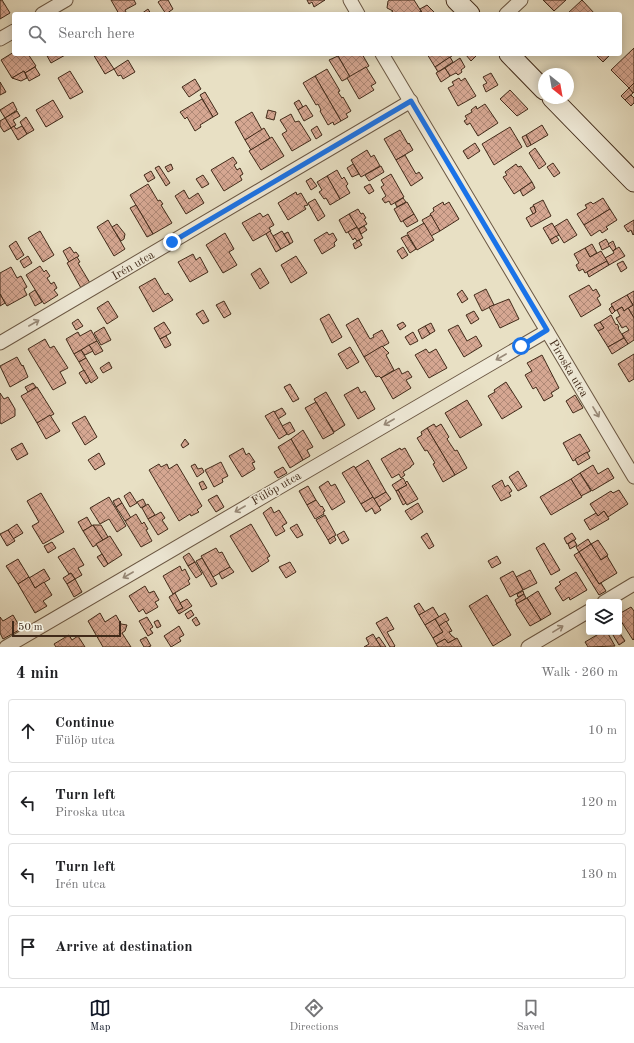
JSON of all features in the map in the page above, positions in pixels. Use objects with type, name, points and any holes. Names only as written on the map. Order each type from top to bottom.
[{"type":"street","points":[[45,12],[66,0]]},
{"type":"street","points":[[350,0],[357,12]]},
{"type":"street","points":[[456,0],[468,12]]},
{"type":"street","points":[[508,12],[521,0]]},
{"type":"street","points":[[0,39],[12,32]]},
{"type":"street","name":"Piroska utca","points":[[383,56],[634,477]]},
{"type":"street","points":[[511,56],[538,84]]},
{"type":"street","name":"Irén utca","points":[[0,343],[411,101]]},
{"type":"street","points":[[558,104],[634,182]]},
{"type":"street","name":"Fülöp utca","points":[[6,647],[547,330]]},
{"type":"street","points":[[609,599],[634,584]]},
{"type":"street","points":[[528,647],[586,613]]},
{"type":"building","points":[[0,0],[2,0],[10,13],[0,19]]},
{"type":"building","points":[[111,0],[134,0],[136,4],[125,10],[126,12],[118,12]]},
{"type":"building","points":[[161,0],[168,0],[173,9],[169,12],[165,12],[158,2]]},
{"type":"building","points":[[307,0],[325,0],[314,7],[312,2],[309,4]]},
{"type":"building","points":[[414,0],[421,11],[392,12],[393,11],[387,8],[388,1]]},
{"type":"building","points":[[543,0],[566,0],[554,11]]},
{"type":"building","points":[[582,0],[593,12],[569,12]]},
{"type":"building","points":[[427,5],[434,12],[422,12],[420,9]]},
{"type":"building","points":[[634,48],[634,83],[629,88],[611,70]]},
{"type":"building","points":[[12,53],[12,56],[29,56],[36,66],[25,73],[24,71],[12,78],[1,60]]},
{"type":"building","points":[[47,56],[63,56],[51,63]]},
{"type":"building","points":[[94,56],[105,56],[114,69],[105,74]]},
{"type":"building","points":[[338,56],[363,56],[369,66],[350,77]]},
{"type":"building","points":[[338,56],[350,77],[342,81],[329,60]]},
{"type":"building","points":[[428,56],[452,56],[435,67]]},
{"type":"building","points":[[467,56],[476,56],[471,61]]},
{"type":"building","points":[[597,56],[609,56],[603,62]]},
{"type":"building","points":[[450,57],[453,62],[438,72],[435,67]]},
{"type":"building","points":[[460,58],[465,67],[458,75],[456,73],[450,76],[445,68]]},
{"type":"building","points":[[128,60],[135,72],[123,79],[121,75],[118,76],[114,69]]},
{"type":"building","points":[[35,67],[40,75],[29,81],[25,73]]},
{"type":"building","points":[[366,67],[376,83],[371,86],[374,90],[359,99],[347,78]]},
{"type":"building","points":[[445,68],[450,76],[441,82],[436,73]]},
{"type":"building","points":[[327,69],[340,91],[338,92],[342,98],[343,97],[351,111],[346,114],[348,117],[341,121],[315,76]]},
{"type":"building","points":[[24,71],[27,78],[21,81],[12,78]]},
{"type":"building","points":[[70,71],[83,92],[70,99],[58,78]]},
{"type":"building","points":[[491,73],[498,85],[486,92],[483,85],[487,83],[483,77]]},
{"type":"building","points":[[315,76],[341,121],[334,125],[333,122],[328,125],[320,111],[321,110],[318,104],[316,105],[303,83]]},
{"type":"building","points":[[459,78],[461,81],[465,78],[476,96],[458,106],[448,88],[454,85],[452,82]]},
{"type":"building","points":[[195,79],[201,89],[189,97],[182,87]]},
{"type":"building","points":[[0,82],[6,92],[0,95]]},
{"type":"building","points":[[634,83],[634,92],[633,93],[629,88]]},
{"type":"building","points":[[629,88],[633,93],[625,100],[621,96]]},
{"type":"building","points":[[510,90],[528,109],[517,116],[500,99]]},
{"type":"building","points":[[205,92],[218,114],[213,117],[200,95]]},
{"type":"building","points":[[631,95],[634,98],[634,103],[631,106],[625,100]]},
{"type":"building","points":[[202,99],[213,117],[200,125],[201,127],[195,131],[187,117],[185,119],[180,112]]},
{"type":"building","points":[[53,100],[63,117],[46,127],[36,110]]},
{"type":"building","points":[[299,100],[303,107],[298,110],[294,103]]},
{"type":"building","points":[[13,102],[17,110],[5,118],[0,110]]},
{"type":"building","points":[[485,104],[498,123],[478,136],[470,123],[467,125],[464,121],[467,119],[465,116],[472,112],[471,110],[476,106],[477,109]]},
{"type":"building","points":[[306,105],[313,116],[304,121],[298,110]]},
{"type":"building","points":[[268,110],[276,112],[274,120],[266,118]]},
{"type":"building","points":[[17,111],[20,116],[13,120],[16,125],[11,128],[5,118]]},
{"type":"building","points":[[252,112],[262,130],[245,140],[235,122]]},
{"type":"building","points":[[291,114],[295,122],[299,121],[311,140],[292,151],[282,134],[287,131],[280,120]]},
{"type":"building","points":[[26,117],[34,130],[27,134],[20,122]]},
{"type":"building","points":[[5,118],[11,128],[4,132],[0,126],[0,121]]},
{"type":"building","points":[[542,125],[548,135],[531,145],[526,135]]},
{"type":"building","points":[[14,126],[16,129],[22,126],[27,134],[18,140],[11,128]]},
{"type":"building","points":[[317,126],[322,135],[316,139],[311,130]]},
{"type":"building","points":[[510,127],[522,147],[494,165],[482,144]]},
{"type":"building","points":[[264,128],[270,138],[251,150],[245,140]]},
{"type":"building","points":[[400,130],[413,150],[396,160],[384,139]]},
{"type":"building","points":[[526,135],[531,145],[527,147],[522,137]]},
{"type":"building","points":[[272,137],[284,156],[261,170],[249,151]]},
{"type":"building","points":[[475,143],[480,151],[468,159],[463,151]]},
{"type":"building","points":[[535,148],[546,164],[539,169],[529,153]]},
{"type":"building","points":[[367,150],[371,157],[374,155],[380,166],[361,177],[351,160]]},
{"type":"building","points":[[405,155],[416,174],[419,172],[423,178],[411,186],[396,160]]},
{"type":"building","points":[[233,157],[237,163],[234,165],[237,170],[240,168],[243,174],[240,176],[242,180],[224,191],[211,170]]},
{"type":"building","points":[[553,163],[560,173],[554,177],[547,167]]},
{"type":"building","points":[[171,164],[173,169],[168,172],[165,167]]},
{"type":"building","points":[[353,164],[359,174],[352,177],[347,168]]},
{"type":"building","points":[[516,164],[518,167],[521,166],[532,182],[514,194],[503,177],[507,175],[505,172]]},
{"type":"building","points":[[159,166],[170,183],[166,186],[155,168]]},
{"type":"building","points":[[381,166],[384,172],[369,181],[365,175]]},
{"type":"building","points":[[337,170],[342,179],[344,177],[348,184],[346,186],[350,193],[340,199],[327,176]]},
{"type":"building","points":[[151,171],[155,178],[148,182],[144,175]]},
{"type":"building","points":[[391,174],[404,197],[391,205],[389,201],[385,203],[382,199],[386,196],[381,187],[384,185],[381,180]]},
{"type":"building","points":[[203,175],[209,184],[202,188],[196,179]]},
{"type":"building","points":[[327,176],[340,199],[330,205],[326,198],[324,199],[319,192],[322,190],[317,182]]},
{"type":"building","points":[[311,178],[317,186],[311,190],[306,181]]},
{"type":"building","points":[[532,182],[535,188],[523,196],[520,190]]},
{"type":"building","points":[[148,184],[158,201],[160,200],[163,204],[161,205],[172,223],[153,234],[130,195]]},
{"type":"building","points":[[370,184],[374,191],[369,194],[364,187]]},
{"type":"building","points":[[184,190],[189,199],[198,193],[204,203],[186,214],[175,196]]},
{"type":"building","points":[[296,192],[297,195],[301,193],[308,205],[304,206],[306,209],[288,220],[278,203]]},
{"type":"building","points":[[403,198],[406,202],[397,207],[395,203]]},
{"type":"building","points":[[603,198],[610,209],[584,225],[577,214],[587,208],[585,205],[591,202],[593,204]]},
{"type":"building","points":[[315,199],[325,216],[318,221],[308,203]]},
{"type":"building","points":[[543,200],[551,216],[531,227],[526,218],[536,212],[533,205]]},
{"type":"building","points":[[407,202],[414,214],[401,222],[394,209]]},
{"type":"building","points":[[443,202],[444,205],[449,202],[459,219],[440,231],[430,214],[434,211],[433,208]]},
{"type":"building","points":[[136,205],[153,234],[147,237],[130,208]]},
{"type":"building","points":[[534,206],[536,212],[533,214],[530,208]]},
{"type":"building","points":[[358,209],[366,218],[364,219],[367,224],[358,229],[349,214]]},
{"type":"building","points":[[610,209],[617,220],[606,227],[608,229],[602,233],[600,230],[591,236],[584,225]]},
{"type":"building","points":[[260,213],[263,217],[268,214],[274,225],[269,228],[271,231],[253,241],[242,223]]},
{"type":"building","points":[[349,214],[357,227],[346,233],[339,220]]},
{"type":"building","points":[[414,214],[418,221],[407,227],[403,221]]},
{"type":"building","points":[[431,215],[440,231],[431,236],[422,220]]},
{"type":"building","points":[[567,219],[577,235],[564,243],[554,227]]},
{"type":"building","points":[[108,220],[125,249],[114,256],[97,227]]},
{"type":"building","points":[[634,220],[633,235],[631,230],[628,232],[624,226]]},
{"type":"building","points":[[424,223],[434,240],[417,250],[407,233]]},
{"type":"building","points":[[552,223],[559,235],[550,240],[543,228]]},
{"type":"building","points":[[117,224],[125,234],[124,239],[121,241],[112,227]]},
{"type":"building","points":[[364,226],[367,230],[361,234],[359,229]]},
{"type":"building","points":[[357,227],[363,238],[357,241],[355,238],[353,240],[348,232]]},
{"type":"building","points":[[40,231],[54,255],[43,262],[28,238]]},
{"type":"building","points":[[270,231],[281,249],[276,252],[266,234]]},
{"type":"building","points":[[282,231],[290,244],[281,249],[273,236]]},
{"type":"building","points":[[288,232],[293,242],[290,244],[284,234]]},
{"type":"building","points":[[327,232],[329,235],[333,233],[337,240],[334,243],[335,246],[322,254],[314,240]]},
{"type":"building","points":[[225,233],[234,249],[229,252],[237,265],[223,273],[206,245]]},
{"type":"building","points":[[407,235],[416,249],[410,253],[401,238]]},
{"type":"building","points":[[556,236],[559,240],[552,244],[550,240]]},
{"type":"building","points":[[606,239],[610,246],[602,250],[599,243]]},
{"type":"building","points":[[359,240],[362,245],[355,249],[353,244]]},
{"type":"building","points":[[16,241],[24,255],[17,260],[9,246]]},
{"type":"building","points":[[613,241],[616,248],[613,251],[608,244]]},
{"type":"building","points":[[592,244],[597,253],[590,257],[585,248]]},
{"type":"building","points":[[70,247],[74,253],[76,252],[79,256],[69,262],[63,251]]},
{"type":"building","points":[[403,247],[408,255],[402,259],[397,251]]},
{"type":"building","points":[[619,247],[625,256],[609,265],[605,258],[614,253],[613,251]]},
{"type":"building","points":[[585,248],[590,257],[601,251],[607,261],[585,273],[583,269],[579,271],[576,265],[579,263],[574,254]]},
{"type":"building","points":[[193,254],[196,260],[200,257],[208,272],[190,282],[178,262]]},
{"type":"building","points":[[28,256],[32,263],[24,268],[20,261]]},
{"type":"building","points":[[296,256],[307,273],[291,283],[281,265]]},
{"type":"building","points":[[77,257],[80,262],[78,263],[90,283],[81,288],[67,263]]},
{"type":"building","points":[[607,261],[609,265],[589,277],[587,272]]},
{"type":"building","points":[[623,261],[627,268],[621,272],[617,264]]},
{"type":"building","points":[[40,266],[44,272],[46,270],[50,276],[47,278],[51,284],[54,282],[57,288],[54,290],[58,295],[44,304],[26,275]]},
{"type":"building","points":[[11,267],[17,278],[21,276],[27,287],[24,289],[27,295],[7,306],[0,294],[0,273]]},
{"type":"building","points":[[260,268],[269,283],[260,289],[251,274]]},
{"type":"building","points":[[155,278],[165,295],[168,293],[173,300],[153,312],[139,287]]},
{"type":"building","points":[[589,285],[593,291],[596,289],[600,296],[597,298],[601,305],[581,317],[569,296]]},
{"type":"building","points":[[486,289],[494,305],[482,311],[474,295]]},
{"type":"building","points":[[35,290],[42,302],[35,306],[29,294]]},
{"type":"building","points":[[462,290],[468,299],[462,303],[457,294]]},
{"type":"building","points":[[634,291],[634,318],[628,308],[633,305],[627,295]]},
{"type":"building","points":[[0,294],[5,303],[0,306]]},
{"type":"building","points":[[627,295],[633,305],[624,311],[622,307],[615,311],[611,304]]},
{"type":"building","points":[[509,299],[519,319],[500,328],[489,307]]},
{"type":"building","points":[[108,301],[118,317],[107,324],[97,308]]},
{"type":"building","points":[[224,301],[231,314],[224,318],[216,305]]},
{"type":"building","points":[[612,306],[615,311],[612,314],[609,309]]},
{"type":"building","points":[[622,307],[624,311],[628,308],[634,318],[634,340],[628,344],[622,334],[629,330],[626,326],[622,328],[616,318],[620,316],[617,310]]},
{"type":"building","points":[[203,310],[209,321],[203,324],[196,314]]},
{"type":"building","points":[[474,311],[479,319],[471,324],[466,315]]},
{"type":"building","points":[[329,314],[342,337],[332,343],[320,319]]},
{"type":"building","points":[[611,315],[624,338],[608,347],[598,331],[604,328],[600,322]]},
{"type":"building","points":[[358,318],[370,339],[374,337],[373,335],[382,330],[389,343],[364,357],[346,325]]},
{"type":"building","points":[[78,319],[83,326],[76,330],[72,323]]},
{"type":"building","points":[[164,322],[171,333],[160,339],[154,328]]},
{"type":"building","points":[[403,322],[406,326],[400,330],[397,325]]},
{"type":"building","points":[[600,322],[604,328],[598,331],[594,325]]},
{"type":"building","points":[[431,323],[435,331],[430,334],[425,326]]},
{"type":"building","points":[[458,325],[467,341],[476,336],[482,346],[464,357],[448,330]]},
{"type":"building","points":[[425,326],[430,334],[422,339],[418,330]]},
{"type":"building","points":[[104,327],[111,340],[101,345],[94,333]]},
{"type":"building","points":[[91,330],[97,341],[74,354],[66,339],[78,332],[80,336]]},
{"type":"building","points":[[413,332],[418,341],[410,345],[405,337]]},
{"type":"building","points":[[166,336],[171,345],[165,348],[160,339]]},
{"type":"building","points":[[624,338],[628,344],[612,354],[608,347]]},
{"type":"building","points":[[45,339],[50,348],[54,346],[68,368],[60,372],[66,383],[53,390],[28,349]]},
{"type":"building","points":[[97,341],[103,351],[95,355],[89,345]]},
{"type":"building","points":[[89,345],[93,351],[85,355],[81,350]]},
{"type":"building","points":[[382,346],[389,353],[386,355],[394,370],[381,378],[379,376],[376,377],[364,357]]},
{"type":"building","points":[[350,347],[359,362],[347,369],[338,354]]},
{"type":"building","points":[[426,349],[429,353],[436,349],[447,368],[429,378],[415,355]]},
{"type":"building","points":[[81,350],[86,358],[79,362],[74,354]]},
{"type":"building","points":[[634,354],[634,379],[629,382],[618,364]]},
{"type":"building","points":[[542,355],[559,388],[551,393],[553,396],[544,401],[536,387],[533,389],[525,375],[532,371],[527,363]]},
{"type":"building","points":[[17,357],[22,366],[23,365],[28,377],[10,387],[0,366]]},
{"type":"building","points":[[86,358],[98,378],[91,383],[79,362]]},
{"type":"building","points":[[109,362],[112,368],[103,373],[100,368]]},
{"type":"building","points":[[399,368],[402,374],[408,371],[412,377],[406,380],[411,388],[393,399],[381,378]]},
{"type":"building","points":[[84,370],[90,381],[86,384],[79,373]]},
{"type":"building","points":[[506,382],[522,407],[502,419],[488,396]]},
{"type":"building","points":[[33,383],[36,387],[28,392],[25,387]]},
{"type":"building","points":[[290,384],[299,399],[293,402],[284,387]]},
{"type":"building","points":[[37,387],[54,414],[37,423],[21,396]]},
{"type":"building","points":[[358,387],[361,393],[365,391],[375,409],[358,419],[344,395]]},
{"type":"building","points":[[326,392],[345,425],[334,432],[314,399]]},
{"type":"building","points":[[0,393],[4,399],[8,397],[15,409],[15,416],[1,424],[0,422]]},
{"type":"building","points":[[575,395],[583,408],[573,413],[566,401]]},
{"type":"building","points":[[467,400],[482,425],[460,438],[445,413]]},
{"type":"building","points":[[316,402],[334,433],[323,439],[305,408]]},
{"type":"building","points":[[282,408],[286,414],[278,419],[274,412]]},
{"type":"building","points":[[274,411],[287,434],[279,439],[265,416]]},
{"type":"building","points":[[50,415],[60,431],[46,439],[37,423]]},
{"type":"building","points":[[85,416],[97,437],[85,445],[72,423]]},
{"type":"building","points":[[290,422],[295,431],[288,435],[282,426]]},
{"type":"building","points":[[434,424],[436,427],[441,424],[449,437],[447,439],[455,451],[457,450],[467,468],[455,475],[427,428]]},
{"type":"building","points":[[427,428],[455,475],[443,482],[433,464],[435,463],[417,438],[422,435],[421,432]]},
{"type":"building","points":[[303,430],[313,447],[307,450],[310,456],[303,460],[291,439]]},
{"type":"building","points":[[580,434],[590,451],[573,461],[563,443]]},
{"type":"building","points":[[185,439],[189,444],[183,448],[181,445]]},
{"type":"building","points":[[291,439],[303,460],[290,468],[278,447]]},
{"type":"building","points":[[22,443],[28,454],[17,460],[11,449]]},
{"type":"building","points":[[243,448],[246,455],[249,453],[255,462],[252,463],[255,469],[242,477],[229,456]]},
{"type":"building","points":[[400,448],[401,450],[405,448],[414,464],[403,472],[405,475],[401,478],[399,474],[392,478],[381,459]]},
{"type":"building","points":[[587,452],[590,458],[578,465],[575,459]]},
{"type":"building","points":[[99,453],[105,464],[95,470],[88,460]]},
{"type":"building","points":[[368,460],[386,492],[374,499],[355,468]]},
{"type":"building","points":[[221,462],[228,476],[222,479],[223,482],[214,487],[205,470]]},
{"type":"building","points":[[159,464],[161,467],[167,464],[169,469],[177,464],[202,506],[197,510],[199,512],[191,516],[190,514],[179,521],[149,470]]},
{"type":"building","points":[[195,464],[198,469],[202,468],[204,472],[197,477],[191,466]]},
{"type":"building","points":[[593,465],[598,474],[608,468],[614,478],[592,491],[580,473]]},
{"type":"building","points":[[354,466],[373,497],[361,504],[342,473]]},
{"type":"building","points":[[283,467],[287,473],[278,478],[274,472]]},
{"type":"building","points":[[518,471],[527,486],[518,491],[509,477]]},
{"type":"building","points":[[580,473],[591,491],[581,496],[571,479]]},
{"type":"building","points":[[403,478],[407,485],[396,491],[392,485]]},
{"type":"building","points":[[571,479],[582,497],[551,515],[540,497]]},
{"type":"building","points":[[502,480],[505,487],[508,485],[512,491],[509,493],[511,496],[501,501],[492,486]]},
{"type":"building","points":[[203,481],[207,488],[202,490],[199,483]]},
{"type":"building","points":[[328,481],[331,486],[335,484],[345,502],[332,510],[319,487]]},
{"type":"building","points":[[407,481],[418,499],[407,505],[398,490],[407,485],[405,483]]},
{"type":"building","points":[[308,486],[316,500],[307,505],[299,491]]},
{"type":"building","points":[[398,490],[406,503],[403,505],[396,491]]},
{"type":"building","points":[[619,490],[628,504],[608,517],[604,511],[598,516],[590,504],[611,491],[613,493]]},
{"type":"building","points":[[130,492],[137,503],[130,507],[124,496]]},
{"type":"building","points":[[386,492],[391,499],[379,507],[374,499]]},
{"type":"building","points":[[41,493],[64,532],[43,544],[32,526],[39,522],[27,501]]},
{"type":"building","points":[[217,495],[224,507],[216,512],[208,500]]},
{"type":"building","points":[[109,497],[126,526],[117,532],[109,519],[100,524],[90,508]]},
{"type":"building","points":[[373,497],[381,510],[375,514],[372,508],[366,512],[361,504]]},
{"type":"building","points":[[119,498],[122,503],[116,507],[113,501]]},
{"type":"building","points":[[143,499],[146,505],[141,508],[137,502]]},
{"type":"building","points":[[316,500],[325,511],[323,512],[324,514],[315,519],[307,505]]},
{"type":"building","points":[[122,503],[131,518],[125,521],[116,507]]},
{"type":"building","points":[[418,503],[423,512],[411,520],[405,511]]},
{"type":"building","points":[[148,504],[155,515],[148,519],[142,508]]},
{"type":"building","points":[[271,507],[274,513],[279,510],[287,523],[282,526],[285,531],[276,536],[263,513]]},
{"type":"building","points":[[604,511],[609,519],[590,530],[584,520],[596,513],[598,516]]},
{"type":"building","points":[[161,512],[165,518],[162,520],[168,529],[158,535],[148,519]]},
{"type":"building","points":[[136,514],[142,524],[144,522],[148,529],[146,530],[152,541],[141,547],[125,521]]},
{"type":"building","points":[[325,515],[336,535],[328,540],[316,520]]},
{"type":"building","points":[[87,517],[92,526],[83,531],[78,522]]},
{"type":"building","points":[[17,524],[23,533],[13,539],[8,530]]},
{"type":"building","points":[[251,524],[270,556],[267,558],[269,561],[252,572],[230,536]]},
{"type":"building","points":[[297,524],[303,535],[297,538],[290,528]]},
{"type":"building","points":[[93,525],[103,540],[93,547],[83,531]]},
{"type":"building","points":[[93,525],[101,525],[108,537],[103,540]]},
{"type":"building","points":[[8,530],[15,541],[7,546],[0,534]]},
{"type":"building","points":[[344,531],[349,540],[342,544],[337,535]]},
{"type":"building","points":[[427,533],[434,546],[429,549],[421,537]]},
{"type":"building","points":[[572,533],[576,539],[567,544],[564,538]]},
{"type":"building","points":[[110,536],[122,555],[108,564],[96,544]]},
{"type":"building","points":[[334,536],[336,540],[330,544],[328,540]]},
{"type":"building","points":[[588,539],[591,544],[579,552],[576,547]]},
{"type":"building","points":[[574,540],[577,545],[570,549],[568,544]]},
{"type":"building","points":[[598,540],[608,555],[601,560],[591,544]]},
{"type":"building","points":[[52,542],[56,548],[48,553],[44,546]]},
{"type":"building","points":[[544,543],[560,570],[551,575],[536,548]]},
{"type":"building","points":[[591,544],[601,560],[607,556],[617,573],[599,584],[579,552]]},
{"type":"building","points":[[74,548],[84,565],[78,568],[82,575],[75,579],[71,573],[69,574],[58,557]]},
{"type":"building","points":[[216,548],[219,553],[222,552],[230,567],[213,577],[201,556]]},
{"type":"building","points":[[579,552],[599,584],[601,583],[606,591],[599,595],[574,555]]},
{"type":"building","points":[[189,553],[195,562],[188,566],[183,557]]},
{"type":"building","points":[[102,554],[108,564],[104,567],[97,557]]},
{"type":"building","points":[[497,556],[501,563],[492,568],[488,561]]},
{"type":"building","points":[[202,558],[217,584],[211,587],[196,561]]},
{"type":"building","points":[[18,559],[29,577],[18,584],[6,566]]},
{"type":"building","points":[[195,562],[202,574],[196,578],[188,566]]},
{"type":"building","points":[[290,562],[296,572],[286,578],[279,567]]},
{"type":"building","points":[[180,566],[182,571],[185,569],[190,579],[188,581],[190,584],[173,594],[163,576]]},
{"type":"building","points":[[230,567],[234,572],[222,579],[219,573]]},
{"type":"building","points":[[44,569],[50,579],[35,588],[29,578]]},
{"type":"building","points":[[530,570],[537,583],[523,590],[516,577]]},
{"type":"building","points":[[513,571],[523,590],[510,597],[500,578]]},
{"type":"building","points":[[576,572],[587,590],[570,600],[569,597],[563,601],[555,588],[561,584],[559,582]]},
{"type":"building","points":[[71,573],[75,579],[67,584],[63,578]]},
{"type":"building","points":[[29,577],[35,588],[44,582],[52,595],[43,601],[47,606],[35,613],[18,584]]},
{"type":"building","points":[[75,579],[82,592],[74,597],[67,584]]},
{"type":"building","points":[[145,586],[149,593],[154,591],[159,600],[155,602],[158,607],[146,614],[143,609],[139,612],[129,596]]},
{"type":"building","points":[[523,591],[524,594],[518,597],[517,594]]},
{"type":"building","points":[[538,591],[551,614],[541,620],[527,598]]},
{"type":"building","points":[[175,593],[183,608],[177,611],[169,597]]},
{"type":"building","points":[[524,594],[526,598],[517,604],[515,600]]},
{"type":"building","points":[[487,595],[511,635],[493,646],[469,606]]},
{"type":"building","points":[[527,598],[541,620],[530,626],[516,604]]},
{"type":"building","points":[[187,599],[192,606],[179,614],[177,611],[183,608],[180,603]]},
{"type":"building","points":[[419,603],[425,612],[419,615],[414,606]]},
{"type":"building","points":[[433,607],[439,617],[425,625],[419,615]]},
{"type":"building","points":[[631,607],[634,611],[633,640],[622,623],[622,612]]},
{"type":"building","points":[[191,610],[194,615],[188,619],[185,614]]},
{"type":"building","points":[[100,613],[105,622],[116,615],[121,624],[127,625],[125,631],[122,633],[131,647],[103,647],[88,621]]},
{"type":"building","points":[[445,613],[449,620],[439,626],[435,619]]},
{"type":"building","points":[[13,615],[21,629],[3,639],[0,633],[0,617],[3,621]]},
{"type":"building","points":[[147,617],[153,627],[150,629],[153,633],[148,636],[139,621]]},
{"type":"building","points":[[196,617],[200,624],[196,626],[192,620]]},
{"type":"building","points":[[387,617],[394,629],[387,632],[395,646],[394,647],[390,647],[376,623]]},
{"type":"building","points":[[435,619],[443,632],[433,638],[425,625]]},
{"type":"building","points":[[158,620],[161,626],[157,628],[154,622]]},
{"type":"building","points":[[446,621],[452,631],[449,632],[456,639],[448,643],[445,639],[436,644],[433,638],[443,632],[439,626]]},
{"type":"building","points":[[179,626],[184,635],[179,638],[181,641],[171,647],[164,636]]},
{"type":"building","points":[[373,634],[381,647],[364,647],[369,644],[366,638]]},
{"type":"building","points":[[69,635],[72,640],[78,636],[85,647],[56,647],[54,644]]},
{"type":"building","points":[[597,635],[609,635],[615,646],[588,647],[585,642]]},
{"type":"building","points":[[613,635],[621,635],[625,641],[619,645]]},
{"type":"building","points":[[146,637],[151,646],[144,647],[140,640]]},
{"type":"building","points":[[379,637],[386,647],[381,647],[376,639]]},
{"type":"building","points":[[457,638],[462,647],[438,647],[436,644],[445,639],[448,643]]},
{"type":"route","points":[[172,242],[411,101],[547,330],[521,346]]}]
